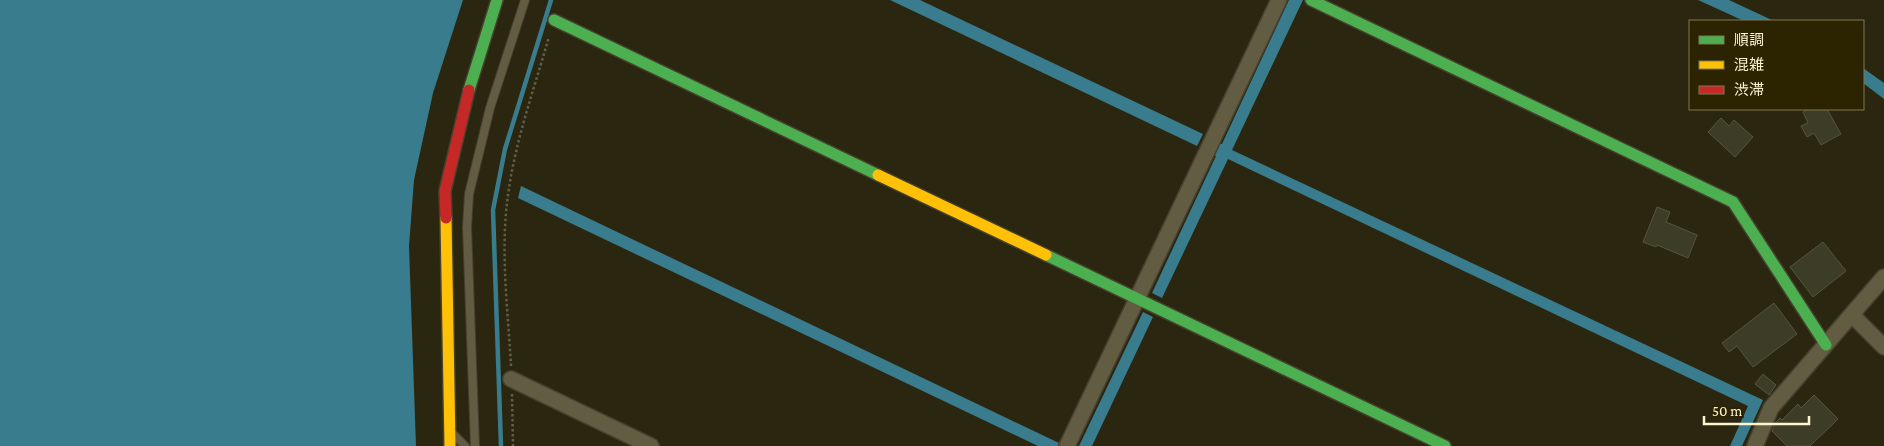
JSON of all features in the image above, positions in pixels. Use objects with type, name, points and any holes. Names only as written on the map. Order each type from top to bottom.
[{"type":"street","points":[[450,446],[445,191],[466,102],[497,0]]},
{"type":"street","points":[[1067,446],[1279,0]]},
{"type":"street","points":[[1311,0],[1732,202],[1826,345]]},
{"type":"street","points":[[554,20],[1444,446]]},
{"type":"street","points":[[1755,446],[1771,408],[1884,277]]},
{"type":"street","points":[[1852,315],[1884,347]]},
{"type":"street","points":[[511,379],[651,446]]},
{"type":"lane","points":[[475,446],[467,227],[469,194],[490,108],[525,0]]},
{"type":"lane","points":[[450,432],[466,446]]},
{"type":"path","points":[[512,446],[511,379],[504,236],[514,160],[554,20]]},
{"type":"water","points":[[0,0],[463,0],[433,93],[414,180],[409,246],[416,446],[0,446]]},
{"type":"water","points":[[890,0],[920,0],[1203,134],[1197,146]]},
{"type":"water","points":[[1289,0],[1303,0],[1232,150],[1763,400],[1742,446],[1730,446],[1748,406],[1228,159],[1162,298],[1152,293],[1216,156],[1214,155],[1218,143],[1222,144]]},
{"type":"water","points":[[1698,0],[1729,0],[1772,20],[1742,20]]},
{"type":"water","points":[[1864,69],[1884,83],[1884,99],[1864,84]]},
{"type":"water","points":[[521,186],[1059,443],[1058,446],[1038,446],[518,198]]},
{"type":"water","points":[[1143,312],[1153,317],[1092,446],[1079,446]]},
{"type":"building","points":[[1807,110],[1828,110],[1841,134],[1821,145],[1814,133],[1807,137],[1801,126],[1808,123],[1803,112]]},
{"type":"building","points":[[1721,118],[1729,126],[1734,120],[1753,137],[1735,157],[1708,132]]},
{"type":"building","points":[[1657,207],[1670,212],[1666,222],[1697,235],[1688,258],[1657,245],[1656,247],[1643,242]]},
{"type":"building","points":[[1823,242],[1846,271],[1813,297],[1790,267]]},
{"type":"building","points":[[1774,303],[1797,334],[1753,367],[1737,346],[1729,352],[1722,343]]},
{"type":"building","points":[[1763,374],[1776,385],[1769,395],[1755,384]]},
{"type":"building","points":[[1814,395],[1838,419],[1810,446],[1787,446],[1772,431],[1775,423],[1780,418],[1782,420],[1798,404],[1801,408]]},
{"type":"waterway","points":[[501,446],[493,210],[505,149],[551,0]]},
{"type":"traffic: fast","points":[[469,90],[497,0]]},
{"type":"traffic: fast","points":[[1311,0],[1733,202],[1826,345]]},
{"type":"traffic: fast","points":[[554,20],[878,175]]},
{"type":"traffic: fast","points":[[1046,255],[1445,446]]},
{"type":"traffic: slow","points":[[878,175],[1046,255]]},
{"type":"traffic: slow","points":[[446,218],[450,446]]},
{"type":"traffic: jam","points":[[446,218],[445,191],[469,90]]}]
